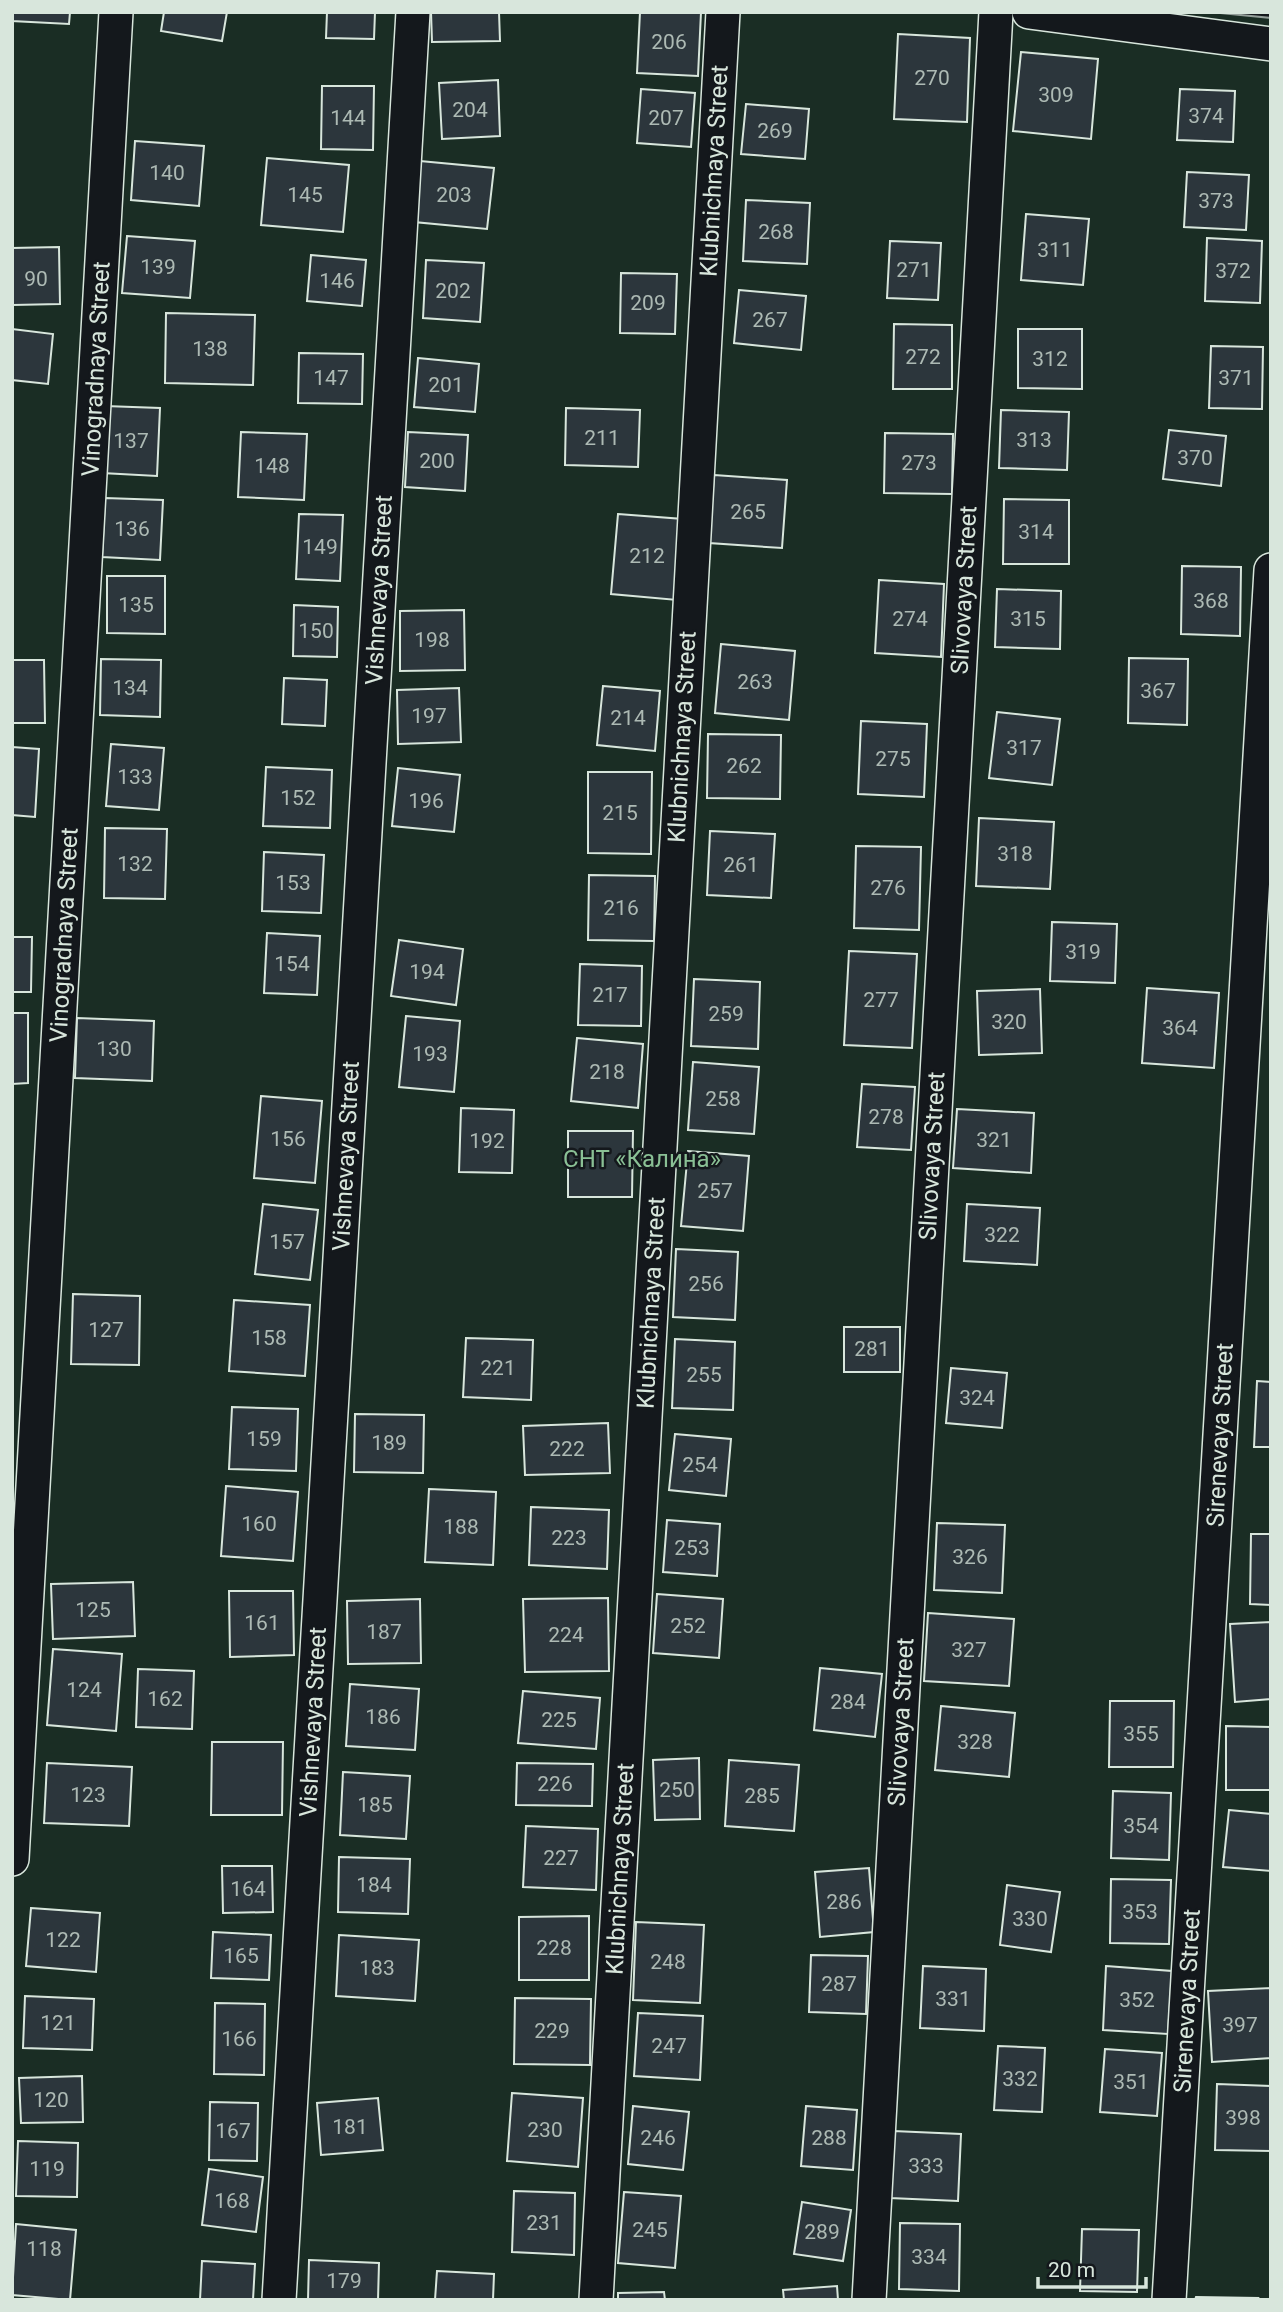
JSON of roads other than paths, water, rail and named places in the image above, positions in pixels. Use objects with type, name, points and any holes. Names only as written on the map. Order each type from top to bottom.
[{"type":"street","name":"Vinogradnaya Street","points":[[12,1859],[116,12]]},
{"type":"street","name":"Vishnevaya Street","points":[[279,2300],[413,12]]},
{"type":"street","name":"Klubnichnaya Street","points":[[596,2300],[723,12]]},
{"type":"street","name":"Slivovaya Street","points":[[869,2300],[996,12]]},
{"type":"street","points":[[1029,12],[1271,44]]},
{"type":"street","name":"Sirenevaya Street","points":[[1169,2300],[1271,570]]},
{"type":"park label","name":"СНТ «Калина»","points":[[642,1159]]}]
